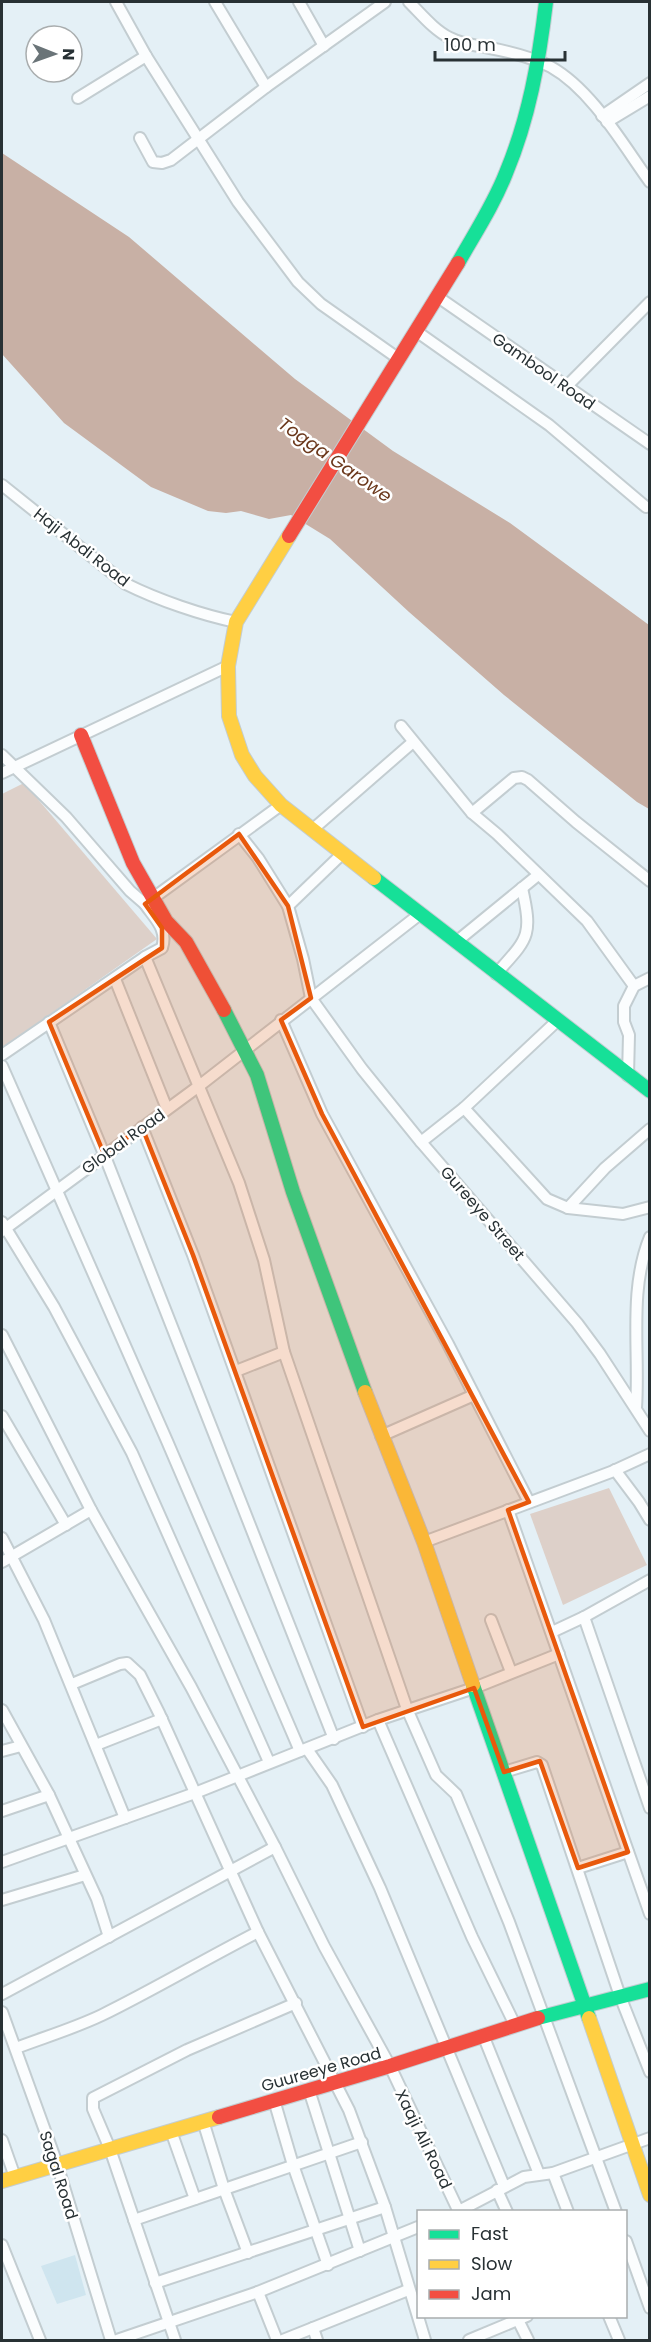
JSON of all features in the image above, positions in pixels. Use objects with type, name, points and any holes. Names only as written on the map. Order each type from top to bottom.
[{"type":"street","points":[[116,2],[238,202],[298,282],[321,304],[399,359]]},
{"type":"street","points":[[214,2],[266,87]]},
{"type":"street","points":[[299,2],[324,46]]},
{"type":"street","points":[[140,138],[153,162],[162,163],[171,160],[266,87],[385,2]]},
{"type":"street","points":[[409,2],[437,30],[450,38],[465,44],[539,62],[561,74],[581,92],[604,119],[650,182]]},
{"type":"street","points":[[546,2],[539,62],[526,117],[506,174],[438,297],[236,622],[228,666],[227,689],[234,736],[255,776],[281,805],[496,974],[650,1091]]},
{"type":"street","points":[[78,99],[147,56]]},
{"type":"street","points":[[604,119],[650,83]]},
{"type":"street","points":[[604,119],[650,96]]},
{"type":"street","name":"Gambool Road","points":[[438,297],[650,444]]},
{"type":"street","points":[[566,387],[650,302]]},
{"type":"street","points":[[416,332],[549,425],[646,507]]},
{"type":"street","name":"Haji Abdi Road","points":[[4,491],[126,584],[146,594],[213,617],[236,622]]},
{"type":"street","points":[[2,773],[228,666]]},
{"type":"street","points":[[400,726],[472,813],[497,834],[587,921],[634,986]]},
{"type":"street","points":[[2,1055],[145,957],[162,948],[165,938],[81,735]]},
{"type":"street","points":[[312,830],[413,742]]},
{"type":"street","points":[[2,755],[66,817],[130,891],[149,901],[186,942],[257,1075],[293,1191],[381,1436],[424,1542],[650,2195]]},
{"type":"street","points":[[472,813],[514,778],[522,777],[650,881]]},
{"type":"street","points":[[149,901],[281,805]]},
{"type":"street","points":[[239,834],[258,858],[288,906],[311,998]]},
{"type":"street","points":[[288,906],[342,854]]},
{"type":"street","points":[[456,942],[538,875]]},
{"type":"street","points":[[496,974],[523,944],[528,931],[529,919],[522,888]]},
{"type":"street","name":"Global Road","points":[[3,1228],[198,1086],[420,914]]},
{"type":"street","points":[[145,957],[239,1183],[264,1260],[284,1352],[407,1709],[436,1774],[456,1794],[509,1922],[616,2210]]},
{"type":"street","points":[[628,1076],[629,1035],[623,1013],[624,1006],[634,986],[650,978]]},
{"type":"street","points":[[115,979],[167,1109]]},
{"type":"street","name":"Gureeye Street","points":[[311,998],[362,1069],[421,1142],[577,1323],[650,1431]]},
{"type":"street","points":[[281,1020],[322,1114],[530,1502]]},
{"type":"street","points":[[421,1142],[464,1108],[557,1021]]},
{"type":"street","points":[[49,1022],[104,1154],[334,1739]]},
{"type":"street","points":[[2,1066],[282,1707],[304,1750],[332,1785],[380,1887],[447,2046],[501,2188],[507,2210]]},
{"type":"street","points":[[464,1108],[547,1199],[568,1209],[623,1214],[650,1208]]},
{"type":"street","points":[[142,1127],[170,1193],[236,1371],[363,1727]]},
{"type":"street","points":[[568,1209],[605,1168],[650,1129]]},
{"type":"street","points":[[3,1228],[54,1307],[132,1453],[269,1762]]},
{"type":"street","points":[[636,1408],[638,1280],[643,1254],[650,1237]]},
{"type":"street","name":"Xaaji Ali Road","points":[[2,1335],[91,1510],[191,1687],[324,1946],[390,2066],[458,2210]]},
{"type":"street","points":[[236,1371],[284,1352]]},
{"type":"street","points":[[381,1436],[474,1395]]},
{"type":"street","points":[[2,1416],[66,1525]]},
{"type":"street","points":[[424,1542],[615,1470],[650,1454]]},
{"type":"street","points":[[615,1470],[650,1520]]},
{"type":"street","points":[[2,1562],[91,1510]]},
{"type":"street","points":[[508,1510],[650,1914]]},
{"type":"street","points":[[2,1538],[44,1620],[125,1818]]},
{"type":"street","points":[[552,1632],[648,1584]]},
{"type":"street","points":[[584,1617],[650,1808]]},
{"type":"street","points":[[491,1620],[511,1672]]},
{"type":"street","points":[[2,1862],[195,1793],[237,1774],[334,1739],[378,1720],[474,1688],[559,1654]]},
{"type":"street","points":[[72,1684],[127,1663],[140,1675],[258,1932],[336,2082],[362,2142],[385,2207],[417,2316]]},
{"type":"street","points":[[2,1710],[49,1795],[97,1899],[109,1937]]},
{"type":"street","points":[[96,1744],[162,1719]]},
{"type":"street","points":[[378,1720],[472,1937],[515,2025]]},
{"type":"street","points":[[2,1751],[21,1746]]},
{"type":"street","points":[[504,1772],[537,1762],[542,1765],[620,1996],[650,2072]]},
{"type":"street","points":[[2,1811],[49,1795]]},
{"type":"street","points":[[2,1994],[275,1847]]},
{"type":"street","points":[[578,1868],[628,1852]]},
{"type":"street","points":[[2,1900],[85,1875]]},
{"type":"street","points":[[16,2048],[100,2016],[191,1970],[207,1958],[258,1932]]},
{"type":"street","name":"Guureeye Road","points":[[8,2179],[390,2066],[515,2025],[650,1989]]},
{"type":"street","points":[[175,2340],[110,2149],[93,2109],[93,2098],[187,2050],[296,2003]]},
{"type":"street","name":"Sagal Road","points":[[2,2012],[56,2164],[111,2340]]},
{"type":"street","points":[[483,2035],[539,2174]]},
{"type":"street","points":[[309,2090],[360,2251]]},
{"type":"street","points":[[274,2100],[293,2165],[328,2265]]},
{"type":"street","points":[[203,2121],[224,2189],[248,2253]]},
{"type":"street","points":[[171,2131],[195,2199]]},
{"type":"street","points":[[460,2210],[524,2177],[553,2173],[650,2138]]},
{"type":"street","points":[[2,2140],[8,2179]]},
{"type":"street","points":[[134,2220],[362,2142]]},
{"type":"street","points":[[553,2173],[568,2210]]},
{"type":"street","points":[[155,2283],[385,2207]]},
{"type":"street","points":[[117,2340],[258,2292],[417,2227]]},
{"type":"street","points":[[2,2244],[39,2340]]},
{"type":"street","points":[[627,2244],[650,2308]]},
{"type":"street","points":[[627,2277],[636,2273]]},
{"type":"street","points":[[283,2340],[408,2290]]},
{"type":"street","points":[[258,2292],[277,2340]]},
{"type":"street","points":[[418,2318],[425,2340]]},
{"type":"street","points":[[469,2340],[520,2318],[528,2340]]},
{"type":"street","points":[[610,2318],[619,2340]]},
{"type":"street","points":[[313,2328],[317,2340]]},
{"type":"highlighted area","points":[[239,834],[288,906],[311,998],[281,1020],[322,1114],[529,1502],[508,1510],[628,1852],[578,1868],[540,1761],[504,1772],[474,1688],[363,1727],[193,1255],[142,1127],[104,1154],[49,1022],[162,948],[162,928],[145,904]]},
{"type":"shaded area","points":[[24,783],[157,939],[2,1048],[2,794]]},
{"type":"shaded area","points":[[609,1488],[647,1565],[563,1605],[530,1514]]},
{"type":"shaded area","points":[[75,2255],[86,2295],[57,2304],[41,2266]]},
{"type":"water","name":"Togga Garowe","points":[[2,153],[129,237],[295,379],[393,451],[510,523],[649,625],[649,809],[637,802],[504,695],[330,539],[291,515],[269,519],[241,511],[226,513],[208,511],[151,487],[64,423],[2,354]]},
{"type":"traffic: fast","points":[[458,263],[496,196],[514,152],[532,89],[546,2]]},
{"type":"traffic: fast","points":[[374,878],[650,1091]]},
{"type":"traffic: fast","points":[[224,1010],[257,1075],[293,1192],[365,1392]]},
{"type":"traffic: fast","points":[[473,1685],[589,2018]]},
{"type":"traffic: fast","points":[[538,2018],[650,1989]]},
{"type":"traffic: slow","points":[[289,536],[236,622],[228,666],[229,716],[242,755],[255,776],[281,805],[374,878]]},
{"type":"traffic: slow","points":[[365,1392],[424,1542],[473,1685]]},
{"type":"traffic: slow","points":[[589,2018],[650,2195]]},
{"type":"traffic: slow","points":[[2,2181],[219,2117]]},
{"type":"traffic: jam","points":[[289,536],[458,263]]},
{"type":"traffic: jam","points":[[81,735],[133,863],[166,921],[186,942],[224,1010]]},
{"type":"traffic: jam","points":[[219,2117],[390,2066],[538,2018]]}]
